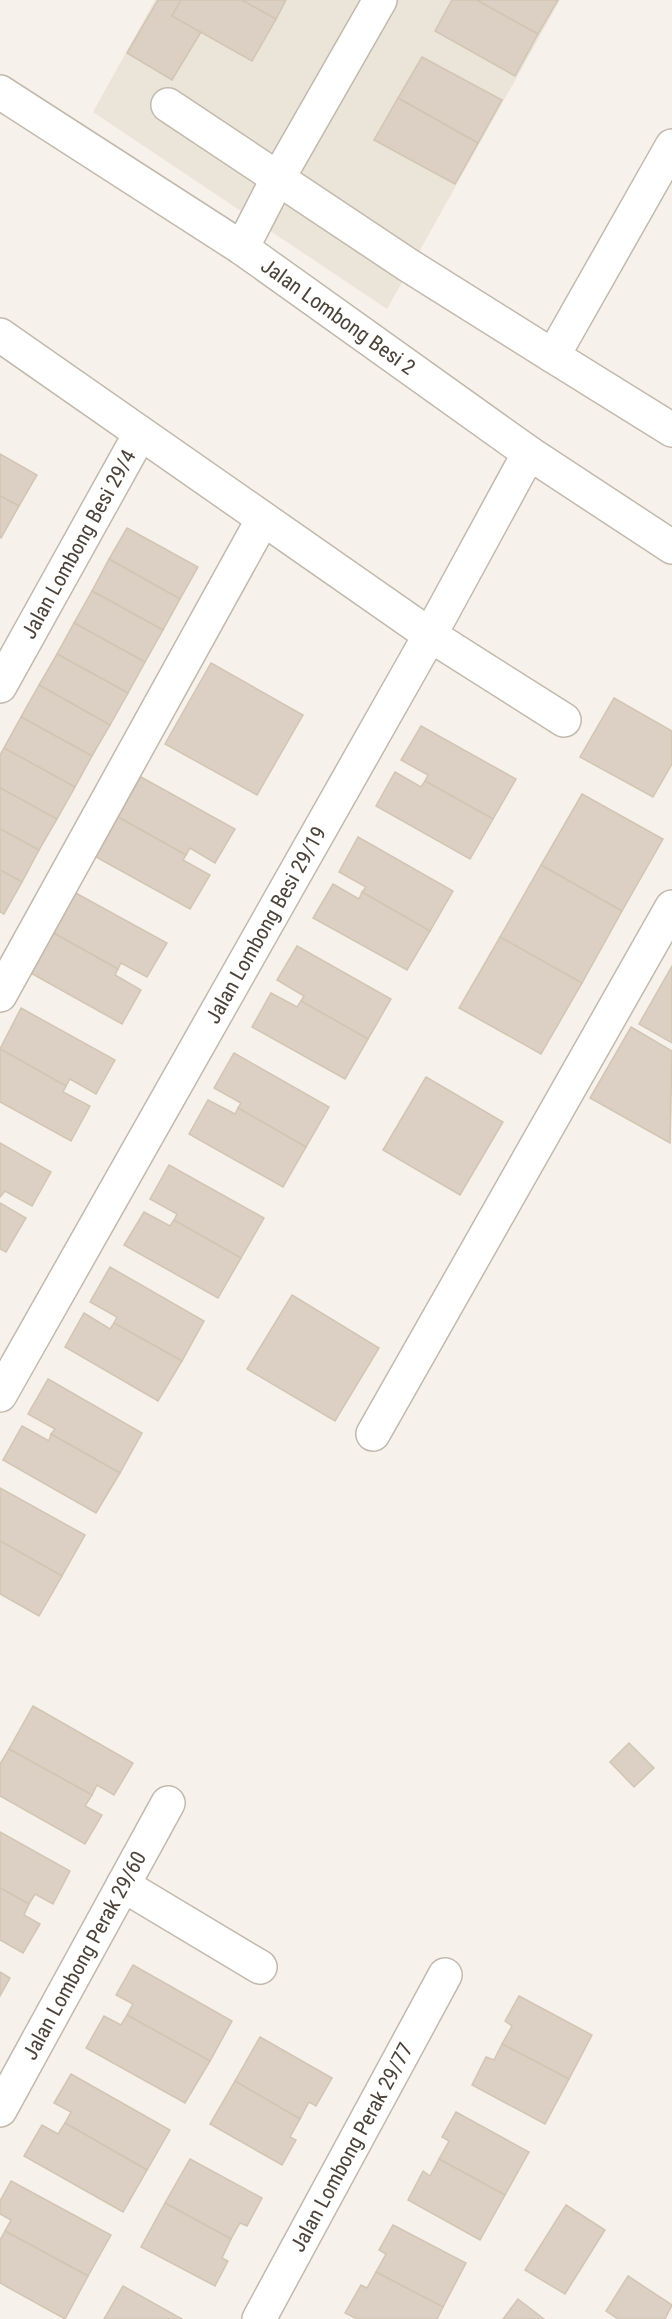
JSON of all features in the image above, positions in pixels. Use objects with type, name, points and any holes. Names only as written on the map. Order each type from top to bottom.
[{"type":"street","points":[[242,248],[277,180],[380,0]]},
{"type":"street","name":"Jalan Lombong Besi 2","points":[[0,92],[242,248],[529,453],[672,547]]},
{"type":"street","points":[[168,105],[277,180],[672,430]]},
{"type":"street","points":[[553,356],[672,146]]},
{"type":"street","points":[[2,340],[430,635],[564,720]]},
{"type":"street","name":"Jalan Lombong Besi 29/4","points":[[0,686],[140,434]]},
{"type":"street","name":"Jalan Lombong Besi 29/19","points":[[0,1395],[430,635],[529,453]]},
{"type":"street","points":[[3,984],[263,519]]},
{"type":"street","points":[[373,1434],[672,907]]},
{"type":"street","name":"Jalan Lombong Perak 29/60","points":[[0,2109],[168,1803]]},
{"type":"street","points":[[123,1885],[260,1967]]},
{"type":"street","name":"Jalan Lombong Perak 29/77","points":[[259,2319],[445,1975]]},
{"type":"shaded area","points":[[155,0],[560,0],[387,309],[93,112]]},
{"type":"building","points":[[158,0],[181,0],[172,16],[201,32],[172,80],[127,53]]},
{"type":"building","points":[[181,0],[242,0],[276,19],[252,61],[172,16]]},
{"type":"building","points":[[242,0],[286,0],[276,19]]},
{"type":"building","points":[[452,0],[477,0],[538,34],[515,76],[435,31]]},
{"type":"building","points":[[477,0],[558,0],[538,34]]},
{"type":"building","points":[[422,57],[502,100],[478,143],[398,98]]},
{"type":"building","points":[[398,98],[478,143],[455,184],[374,140]]},
{"type":"building","points":[[0,454],[37,475],[19,506],[0,496]]},
{"type":"building","points":[[0,496],[19,506],[1,538],[0,537]]},
{"type":"building","points":[[127,528],[198,567],[180,599],[109,559]]},
{"type":"building","points":[[109,559],[180,599],[163,630],[92,591]]},
{"type":"building","points":[[92,591],[163,630],[145,662],[74,623]]},
{"type":"building","points":[[74,623],[145,662],[128,693],[57,654]]},
{"type":"building","points":[[57,654],[128,693],[110,725],[39,685]]},
{"type":"building","points":[[211,663],[303,715],[257,795],[165,744]]},
{"type":"building","points":[[39,685],[110,725],[92,756],[21,717]]},
{"type":"building","points":[[614,698],[672,731],[672,764],[653,797],[580,757]]},
{"type":"building","points":[[21,717],[92,756],[75,787],[4,748]]},
{"type":"building","points":[[421,726],[516,779],[493,819],[425,781],[428,775],[401,760]]},
{"type":"building","points":[[4,748],[75,787],[57,819],[0,788],[0,755]]},
{"type":"building","points":[[395,772],[421,787],[425,781],[493,819],[470,859],[376,806]]},
{"type":"building","points":[[141,777],[235,829],[215,863],[190,848],[186,855],[118,817]]},
{"type":"building","points":[[0,788],[57,819],[39,850],[0,829]]},
{"type":"building","points":[[582,794],[663,839],[622,911],[541,865]]},
{"type":"building","points":[[118,817],[186,855],[183,860],[210,875],[190,909],[96,857]]},
{"type":"building","points":[[0,829],[39,850],[22,882],[0,870]]},
{"type":"building","points":[[358,837],[453,891],[430,931],[362,892],[366,887],[339,872]]},
{"type":"building","points":[[541,865],[622,911],[582,983],[500,937]]},
{"type":"building","points":[[0,870],[22,882],[4,914],[0,912]]},
{"type":"building","points":[[333,884],[359,899],[362,892],[430,931],[407,970],[313,918]]},
{"type":"building","points":[[72,891],[167,943],[147,977],[121,963],[118,969],[50,931]]},
{"type":"building","points":[[50,931],[118,969],[115,975],[141,990],[122,1024],[27,971]]},
{"type":"building","points":[[500,937],[582,983],[541,1054],[459,1008]]},
{"type":"building","points":[[297,946],[391,999],[368,1039],[301,1001],[304,996],[277,980]]},
{"type":"building","points":[[672,966],[672,1043],[639,1024]]},
{"type":"building","points":[[271,993],[297,1007],[301,1001],[368,1039],[345,1079],[252,1027]]},
{"type":"building","points":[[21,1008],[115,1060],[96,1094],[70,1079],[66,1086],[0,1049]]},
{"type":"building","points":[[631,1027],[672,1051],[670,1143],[590,1098]]},
{"type":"building","points":[[0,1049],[66,1086],[63,1092],[90,1106],[71,1141],[0,1102]]},
{"type":"building","points":[[234,1053],[329,1107],[306,1147],[238,1108],[241,1103],[214,1088]]},
{"type":"building","points":[[426,1077],[503,1122],[460,1195],[383,1150]]},
{"type":"building","points":[[208,1100],[235,1114],[238,1108],[306,1147],[283,1187],[189,1134]]},
{"type":"building","points":[[0,1143],[51,1172],[32,1206],[5,1191],[0,1197]]},
{"type":"building","points":[[169,1165],[264,1218],[241,1258],[174,1220],[177,1214],[150,1199]]},
{"type":"building","points":[[0,1203],[26,1218],[6,1252],[0,1249]]},
{"type":"building","points":[[144,1212],[170,1226],[174,1220],[241,1258],[218,1298],[124,1245]]},
{"type":"building","points":[[110,1267],[204,1321],[182,1361],[114,1323],[117,1317],[90,1302]]},
{"type":"building","points":[[292,1295],[379,1348],[335,1421],[247,1369]]},
{"type":"building","points":[[84,1313],[110,1329],[114,1323],[182,1361],[158,1401],[65,1347]]},
{"type":"building","points":[[48,1379],[142,1433],[120,1473],[51,1434],[55,1429],[28,1414]]},
{"type":"building","points":[[22,1426],[49,1441],[51,1434],[120,1473],[96,1513],[3,1460]]},
{"type":"building","points":[[0,1488],[85,1535],[62,1576],[0,1541]]},
{"type":"building","points":[[0,1541],[62,1576],[39,1616],[0,1594]]},
{"type":"building","points":[[33,1706],[133,1763],[114,1795],[97,1785],[92,1795],[9,1749]]},
{"type":"building","points":[[629,1743],[654,1768],[634,1787],[610,1762]]},
{"type":"building","points":[[9,1749],[92,1795],[85,1806],[102,1815],[85,1844],[0,1796],[0,1764]]},
{"type":"building","points":[[0,1832],[70,1871],[53,1904],[35,1894],[29,1904],[0,1888]]},
{"type":"building","points":[[0,1888],[29,1904],[24,1915],[40,1924],[23,1953],[0,1940]]},
{"type":"building","points":[[133,1965],[232,2021],[210,2061],[127,2015],[133,2004],[116,1995]]},
{"type":"building","points":[[0,1972],[10,1978],[0,1996]]},
{"type":"building","points":[[519,1996],[592,2035],[569,2079],[502,2044],[512,2026],[505,2021]]},
{"type":"building","points":[[127,2015],[210,2061],[185,2103],[86,2048],[104,2016],[121,2025]]},
{"type":"building","points":[[260,2037],[332,2078],[316,2106],[309,2102],[300,2119],[235,2081]]},
{"type":"building","points":[[502,2044],[569,2079],[545,2124],[472,2085],[486,2057],[494,2060]]},
{"type":"building","points":[[71,2074],[170,2130],[147,2170],[65,2123],[71,2112],[54,2103]]},
{"type":"building","points":[[235,2081],[300,2119],[290,2137],[296,2140],[282,2165],[210,2124]]},
{"type":"building","points":[[456,2112],[529,2152],[505,2195],[439,2159],[449,2141],[442,2137]]},
{"type":"building","points":[[65,2123],[147,2170],[123,2212],[24,2156],[42,2125],[58,2134]]},
{"type":"building","points":[[190,2159],[262,2198],[247,2226],[240,2223],[231,2239],[165,2203]]},
{"type":"building","points":[[439,2159],[505,2195],[480,2240],[408,2200],[423,2171],[430,2176]]},
{"type":"building","points":[[11,2181],[111,2235],[88,2276],[5,2231],[11,2220],[0,2214],[0,2201]]},
{"type":"building","points":[[165,2203],[231,2239],[222,2258],[228,2261],[215,2286],[141,2247]]},
{"type":"building","points":[[566,2205],[605,2230],[565,2294],[525,2270]]},
{"type":"building","points":[[393,2225],[466,2263],[443,2307],[376,2272],[386,2254],[379,2250]]},
{"type":"building","points":[[5,2231],[88,2276],[65,2319],[0,2283],[0,2240]]},
{"type":"building","points":[[376,2272],[443,2307],[437,2319],[357,2319],[345,2313],[361,2285],[367,2288]]},
{"type":"building","points":[[628,2276],[672,2305],[665,2319],[618,2319],[606,2311]]},
{"type":"building","points":[[123,2286],[182,2319],[104,2319]]},
{"type":"building","points":[[518,2299],[544,2319],[503,2319]]}]
